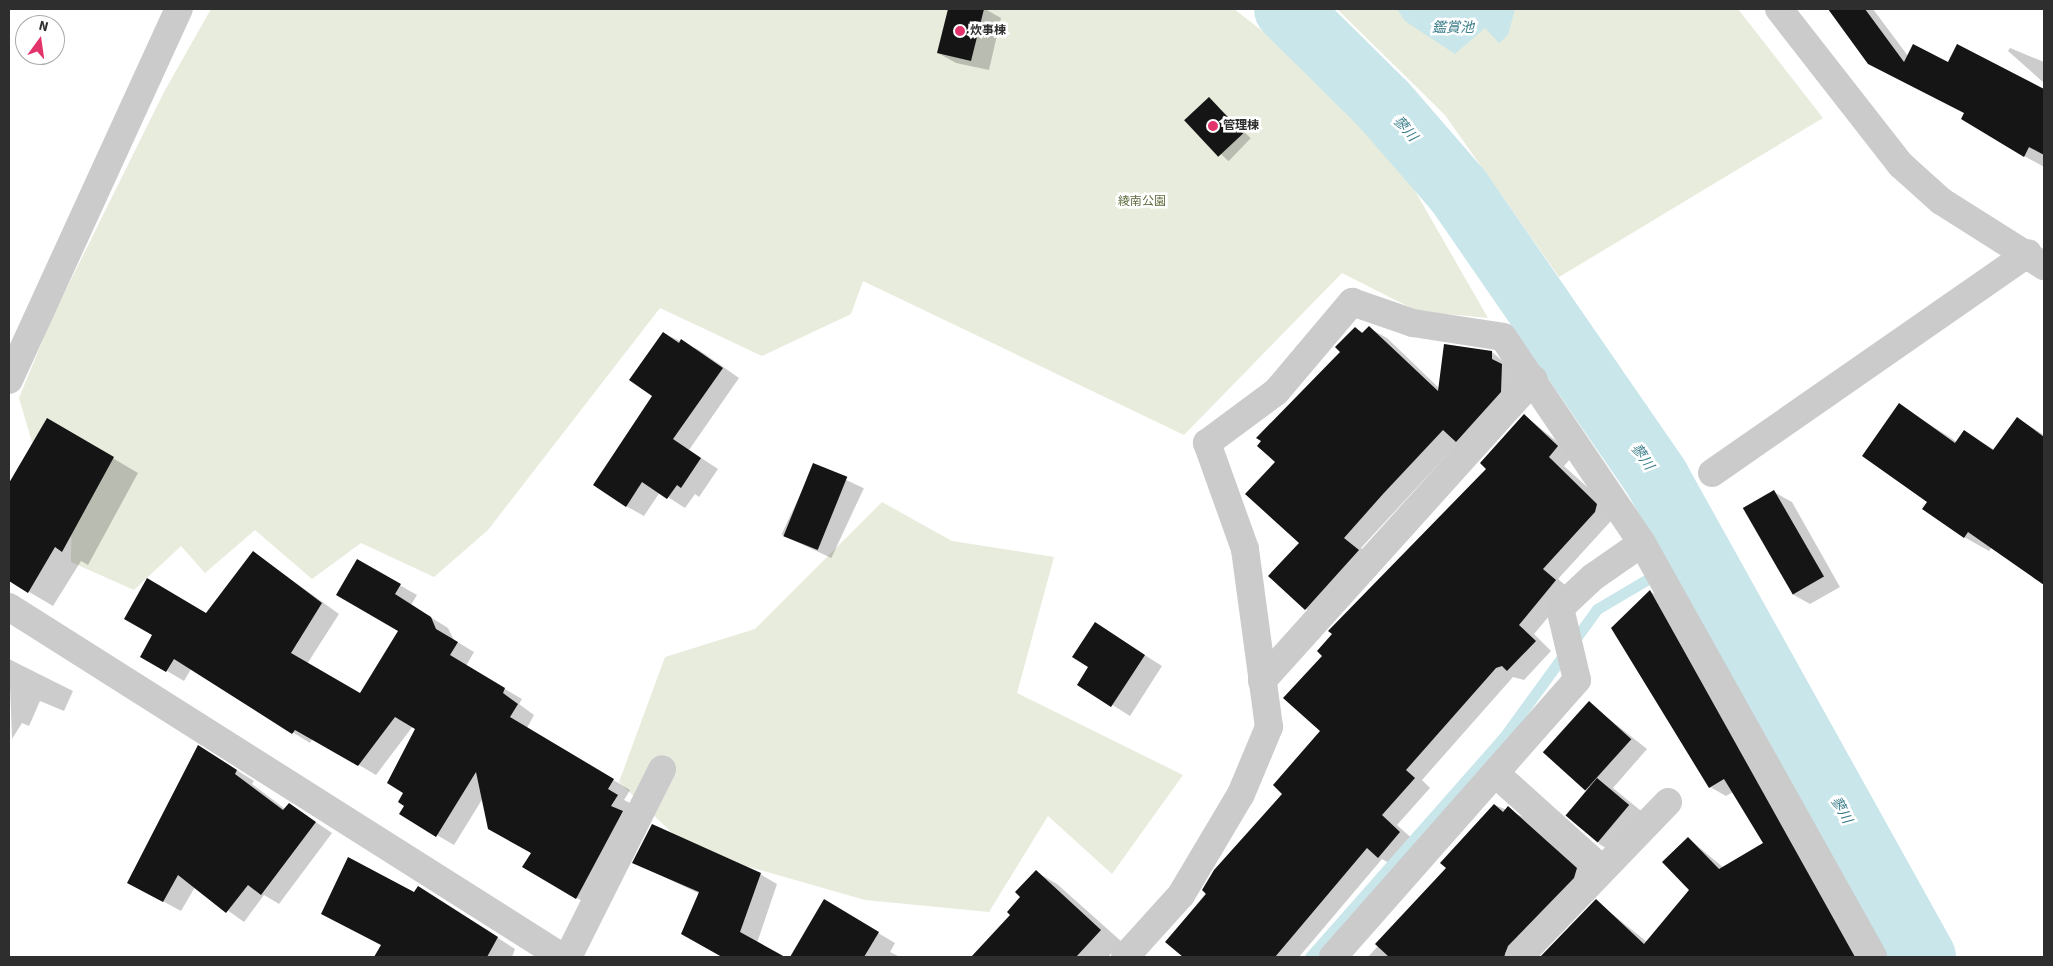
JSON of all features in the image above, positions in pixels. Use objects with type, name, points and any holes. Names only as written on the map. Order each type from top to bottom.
[{"type":"street","points":[[9,380],[180,9]]},
{"type":"street","points":[[1712,473],[2036,259],[1941,201],[1902,166],[1778,9]]},
{"type":"street","points":[[1130,956],[1181,895],[1240,794],[1269,727],[1245,549],[1207,443],[1276,392],[1352,302],[1413,323],[1503,337],[1534,379],[1653,560],[1873,957]]},
{"type":"street","points":[[1262,681],[1534,379]]},
{"type":"street","points":[[1333,957],[1577,680],[1562,627],[1560,608],[1593,577],[1653,560]]},
{"type":"street","points":[[9,607],[562,957]]},
{"type":"street","points":[[568,957],[662,769]]},
{"type":"street","points":[[1496,774],[1602,869]]},
{"type":"street","points":[[1519,957],[1668,802]]},
{"type":"green space","name":"綾南公園","points":[[211,9],[1234,9],[1283,47],[1381,146],[1411,184],[1488,318],[1417,311],[1342,273],[1184,435],[863,281],[851,314],[762,356],[660,308],[488,530],[434,577],[361,543],[312,579],[255,530],[205,573],[181,546],[134,590],[71,562],[72,472],[32,442],[19,398],[51,320],[164,92]]},
{"type":"green space","points":[[1337,9],[1738,9],[1823,118],[1559,277],[1445,115]]},
{"type":"green space","points":[[882,502],[952,541],[1054,557],[1017,693],[1183,775],[1112,874],[1048,816],[989,912],[865,900],[690,850],[619,782],[665,657],[755,629]]},
{"type":"water","name":"鑑賞池","points":[[1397,9],[1515,9],[1508,35],[1499,43],[1485,28],[1455,54],[1405,21]]},
{"type":"building","name":"炊事棟","points":[[948,9],[984,9],[971,61],[937,53]]},
{"type":"building","points":[[1828,9],[1865,9],[1904,62],[1913,44],[1948,62],[1957,44],[2044,89],[2044,155],[2029,147],[2024,157],[1961,119],[1964,113],[1868,64]]},
{"type":"building","name":"管理棟","points":[[1209,97],[1243,134],[1218,157],[1184,120]]},
{"type":"building","points":[[1369,326],[1438,391],[1444,344],[1492,351],[1492,359],[1502,364],[1501,392],[1456,442],[1443,430],[1383,494],[1344,538],[1359,550],[1305,610],[1268,576],[1299,543],[1245,494],[1275,462],[1257,446],[1261,441],[1256,438],[1340,352],[1335,347],[1355,327],[1362,333]]},
{"type":"building","points":[[663,332],[679,343],[681,339],[723,368],[673,439],[701,458],[681,488],[677,485],[667,499],[642,482],[626,507],[593,485],[652,396],[629,380]]},
{"type":"building","points":[[1899,403],[1955,443],[1964,430],[1993,450],[2017,417],[2044,437],[2044,585],[1968,532],[1964,538],[1922,509],[1927,502],[1862,456]]},
{"type":"building","points":[[1524,414],[1558,446],[1549,457],[1597,504],[1595,512],[1543,569],[1556,580],[1519,625],[1536,641],[1507,671],[1502,666],[1496,668],[1406,770],[1415,778],[1382,815],[1400,832],[1378,858],[1367,848],[1275,957],[1183,957],[1165,942],[1206,894],[1202,890],[1214,870],[1282,794],[1273,785],[1320,731],[1283,698],[1322,656],[1317,651],[1332,634],[1328,631],[1486,469],[1480,463]]},
{"type":"building","points":[[47,418],[114,457],[62,552],[55,547],[28,593],[9,581],[9,483]]},
{"type":"building","points":[[813,463],[847,477],[818,550],[783,536]]},
{"type":"building","points":[[1774,490],[1824,577],[1793,595],[1743,508]]},
{"type":"building","points":[[253,551],[322,603],[291,653],[360,693],[398,631],[336,595],[357,559],[401,584],[395,594],[431,617],[436,629],[458,642],[450,655],[505,688],[503,693],[518,704],[510,717],[614,779],[608,789],[618,795],[611,806],[623,811],[576,899],[522,867],[531,853],[488,829],[476,772],[436,837],[399,814],[404,806],[398,802],[403,793],[387,783],[415,729],[395,717],[358,766],[295,730],[292,734],[174,659],[166,672],[140,657],[152,635],[124,619],[147,578],[206,613]]},
{"type":"building","points":[[1650,590],[1855,957],[1540,957],[1596,899],[1644,944],[1689,890],[1662,862],[1688,837],[1719,869],[1763,843],[1724,779],[1709,788],[1611,628]]},
{"type":"building","points":[[1095,622],[1145,655],[1111,707],[1077,685],[1088,667],[1072,657]]},
{"type":"building","points":[[1589,701],[1631,739],[1585,790],[1543,752]]},
{"type":"building","points":[[198,745],[237,770],[235,774],[283,810],[289,803],[316,822],[261,895],[248,885],[226,913],[178,875],[163,902],[127,883]]},
{"type":"building","points":[[1597,778],[1629,805],[1598,843],[1566,816]]},
{"type":"building","points":[[1494,804],[1503,812],[1508,806],[1577,868],[1574,878],[1508,946],[1504,957],[1389,957],[1375,944],[1446,868],[1440,863]]},
{"type":"building","points":[[652,824],[761,873],[740,932],[785,957],[722,957],[681,934],[699,892],[632,863]]},
{"type":"building","points":[[348,857],[414,892],[418,886],[498,937],[487,957],[374,957],[381,945],[321,914]]},
{"type":"building","points":[[1036,870],[1101,930],[1076,957],[971,957],[1010,915],[1007,912],[1020,897],[1015,892]]},
{"type":"building","points":[[824,899],[879,932],[864,957],[790,957]]},
{"type":"waterway","name":"蓼川","points":[[1287,9],[1384,105],[1458,190],[1657,479],[1923,957]]},
{"type":"waterway","points":[[1310,957],[1504,737],[1597,609],[1699,549]]},
{"type":"place","name":"炊事棟","points":[[960,31]]},
{"type":"place","name":"管理棟","points":[[1213,126]]}]
